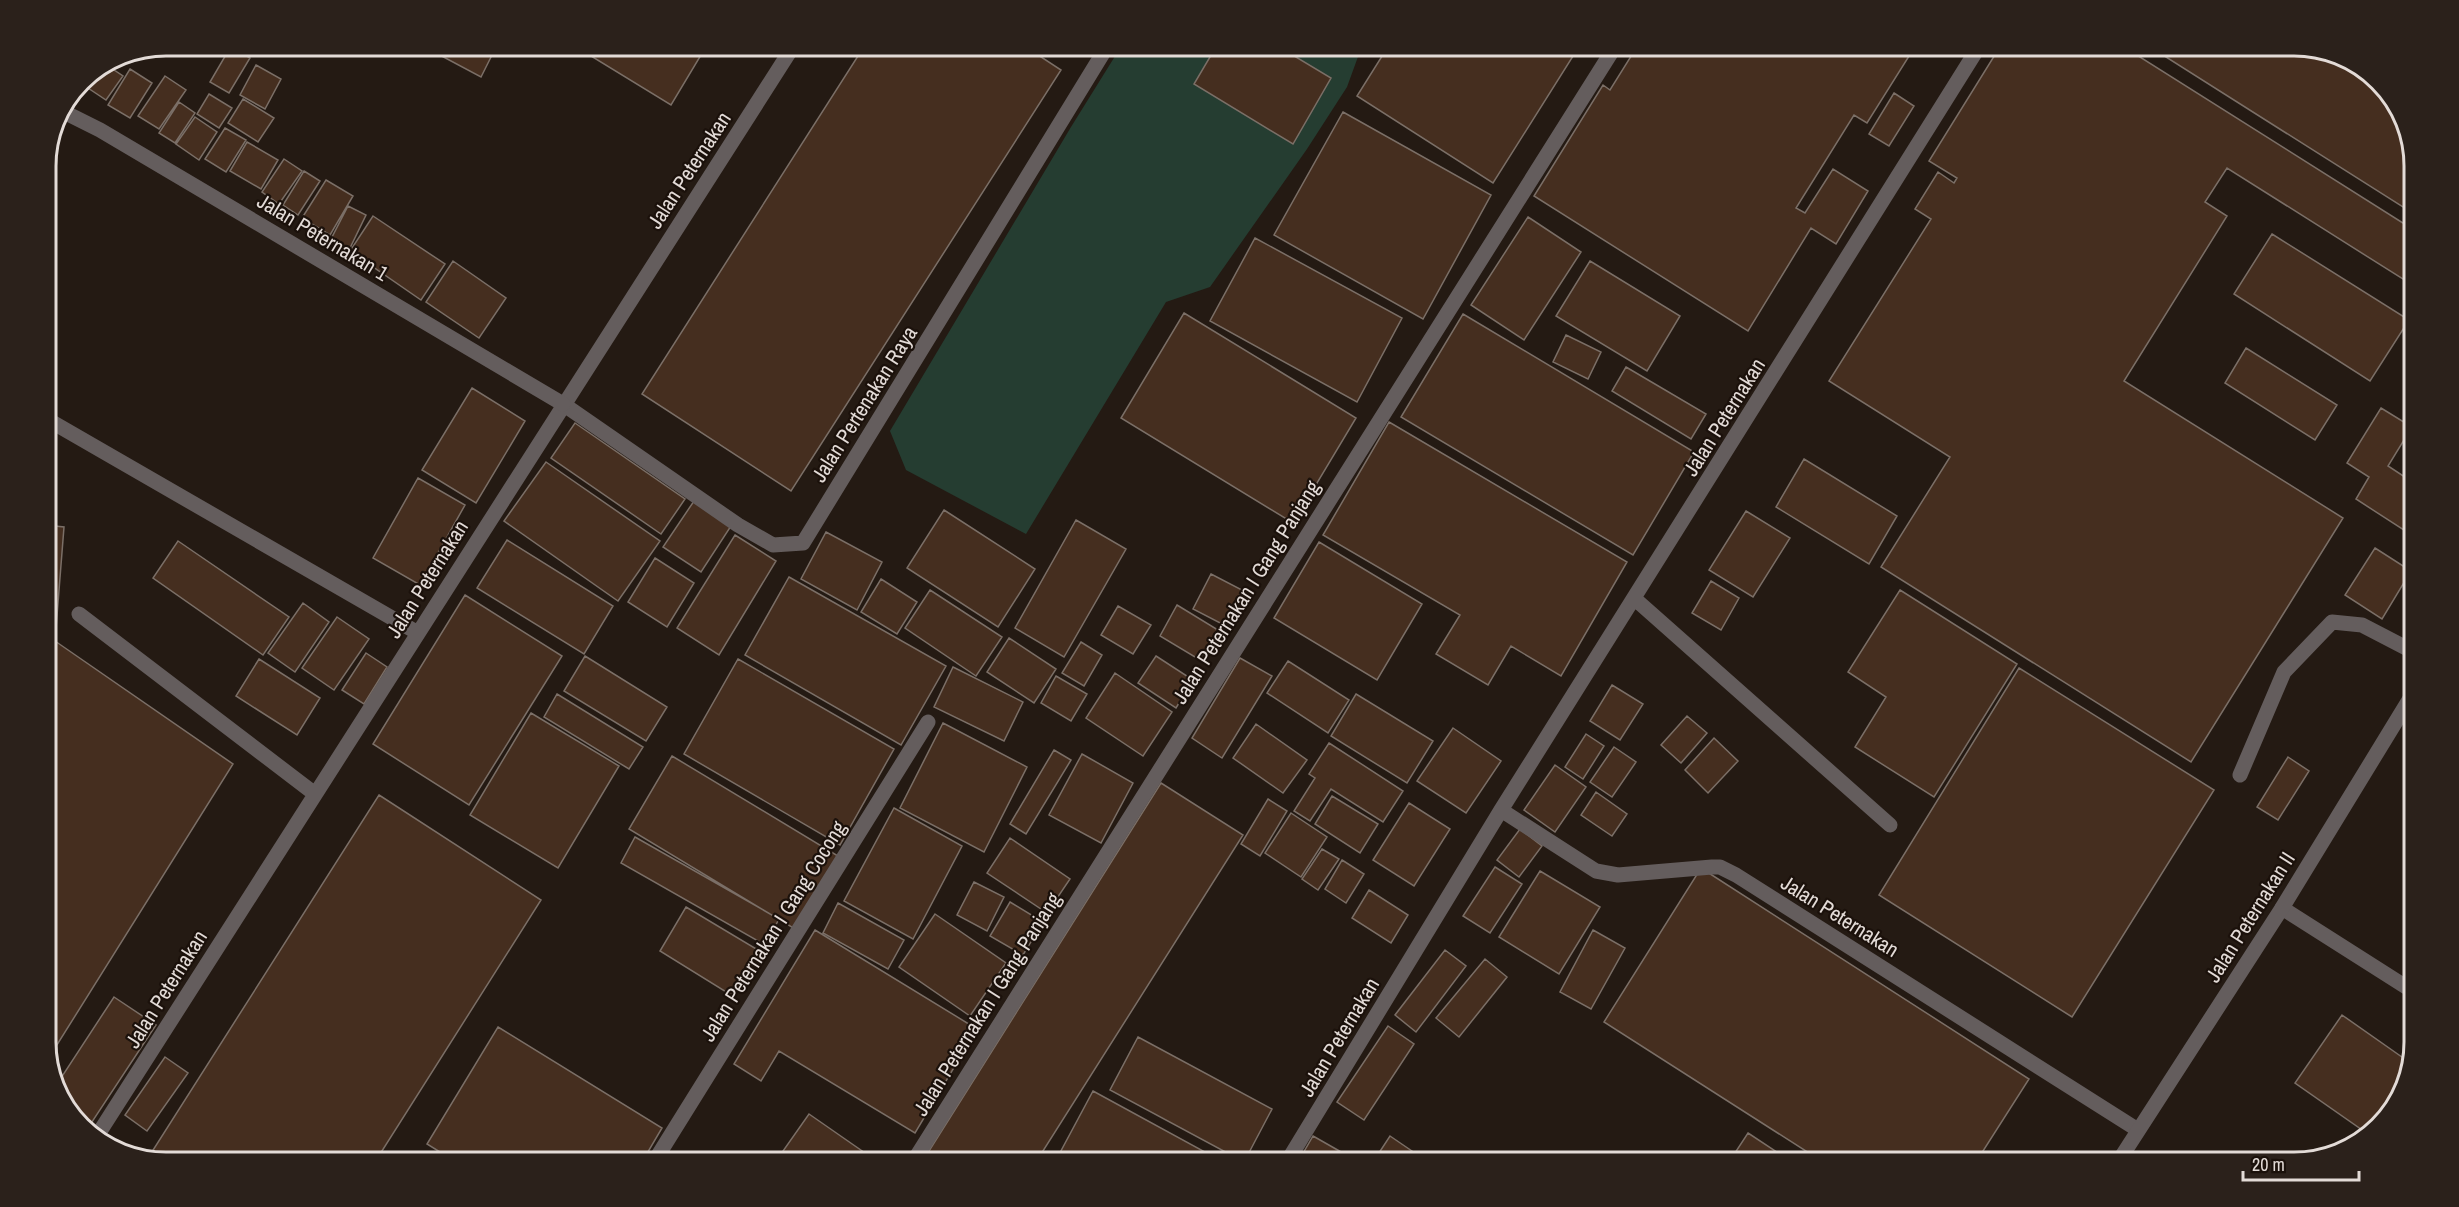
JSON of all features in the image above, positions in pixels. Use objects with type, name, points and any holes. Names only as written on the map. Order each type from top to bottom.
[{"type":"street","name":"Jalan Peternakan","points":[[101,1130],[787,56]]},
{"type":"street","name":"Jalan Pertenakan Raya","points":[[563,404],[738,525],[773,545],[803,543],[1101,56]]},
{"type":"street","name":"Jalan Peternakan I Gang Panjang","points":[[920,1151],[1609,56]]},
{"type":"street","name":"Jalan Peternakan","points":[[1294,1151],[1501,810],[1973,56]]},
{"type":"street","name":"Jalan Peternakan 1","points":[[68,114],[111,136],[563,404]]},
{"type":"street","points":[[56,424],[418,633]]},
{"type":"street","points":[[1635,599],[1890,825]]},
{"type":"street","points":[[79,614],[315,794]]},
{"type":"street","points":[[2240,775],[2284,672],[2332,622],[2362,625],[2404,647]]},
{"type":"street","name":"Jalan Peternakan II","points":[[2125,1151],[2282,908],[2404,709]]},
{"type":"street","name":"Jalan Peternakan I Gang Cocong","points":[[661,1151],[928,722]]},
{"type":"street","name":"Jalan Peternakan","points":[[1501,810],[1596,872],[1618,875],[1720,867],[1737,875],[2138,1130]]},
{"type":"street","points":[[2282,908],[2404,986]]},
{"type":"green space","points":[[1115,56],[1358,56],[1347,87],[1307,149],[1210,287],[1166,302],[1026,534],[906,470],[890,431]]},
{"type":"building","points":[[225,56],[250,58],[229,93],[210,82]]},
{"type":"building","points":[[442,56],[492,56],[481,77]]},
{"type":"building","points":[[591,56],[700,56],[671,105]]},
{"type":"building","points":[[858,56],[1040,56],[1061,70],[791,491],[642,394]]},
{"type":"building","points":[[1211,56],[1294,56],[1331,78],[1293,144],[1194,84]]},
{"type":"building","points":[[1382,56],[1573,56],[1493,183],[1357,96]]},
{"type":"building","points":[[1631,56],[1909,56],[1867,123],[1854,115],[1796,208],[1805,213],[1833,169],[1868,191],[1836,244],[1811,228],[1748,331],[1534,196],[1603,85],[1610,90]]},
{"type":"building","points":[[1994,56],[2138,56],[2403,223],[2403,279],[2227,168],[2205,202],[2227,216],[2124,381],[2343,518],[2191,762],[1881,567],[1950,457],[1829,381],[1931,219],[1915,209],[1938,172],[1954,183],[1957,178],[1929,161]]},
{"type":"building","points":[[2164,56],[2308,56],[2329,61],[2355,74],[2385,104],[2398,130],[2403,158],[2403,207]]},
{"type":"building","points":[[256,65],[281,79],[265,109],[240,95]]},
{"type":"building","points":[[112,69],[123,76],[106,100],[88,88]]},
{"type":"building","points":[[130,69],[152,83],[130,118],[108,105]]},
{"type":"building","points":[[165,76],[186,90],[159,129],[138,116]]},
{"type":"building","points":[[1894,93],[1914,106],[1889,146],[1869,134]]},
{"type":"building","points":[[209,94],[232,108],[219,128],[197,114]]},
{"type":"building","points":[[243,99],[274,118],[258,142],[228,123]]},
{"type":"building","points":[[179,102],[195,113],[175,143],[159,133]]},
{"type":"building","points":[[1343,112],[1491,195],[1423,319],[1274,235]]},
{"type":"building","points":[[195,117],[217,132],[199,160],[176,144]]},
{"type":"building","points":[[225,128],[246,140],[226,172],[205,159]]},
{"type":"building","points":[[247,142],[278,160],[261,189],[230,171]]},
{"type":"building","points":[[284,159],[302,171],[279,204],[262,192]]},
{"type":"building","points":[[304,171],[320,181],[298,215],[283,205]]},
{"type":"building","points":[[326,180],[353,196],[330,235],[302,218]]},
{"type":"building","points":[[348,206],[366,215],[349,250],[330,241]]},
{"type":"building","points":[[373,216],[445,264],[421,300],[350,251]]},
{"type":"building","points":[[1528,217],[1581,252],[1524,340],[1471,305]]},
{"type":"building","points":[[2272,234],[2403,316],[2403,329],[2370,381],[2234,294]]},
{"type":"building","points":[[1255,238],[1402,318],[1357,402],[1210,321]]},
{"type":"building","points":[[453,261],[506,298],[479,338],[426,302]]},
{"type":"building","points":[[1590,261],[1680,316],[1647,371],[1556,316]]},
{"type":"building","points":[[1184,313],[1356,418],[1293,523],[1121,418]]},
{"type":"building","points":[[1463,314],[1694,452],[1633,555],[1401,417]]},
{"type":"building","points":[[1566,335],[1601,352],[1588,379],[1553,362]]},
{"type":"building","points":[[2246,348],[2337,405],[2315,440],[2225,383]]},
{"type":"building","points":[[1626,367],[1706,414],[1691,439],[1612,391]]},
{"type":"building","points":[[472,388],[525,421],[476,503],[422,470]]},
{"type":"building","points":[[2381,408],[2403,422],[2403,441],[2388,466],[2403,476],[2403,530],[2356,499],[2369,477],[2347,463]]},
{"type":"building","points":[[1389,422],[1627,562],[1561,676],[1511,646],[1488,685],[1436,654],[1460,615],[1323,535]]},
{"type":"building","points":[[575,423],[685,499],[661,534],[551,458]]},
{"type":"building","points":[[1804,459],[1897,516],[1869,564],[1776,507]]},
{"type":"building","points":[[546,462],[660,541],[618,601],[504,521]]},
{"type":"building","points":[[418,478],[465,505],[420,585],[373,558]]},
{"type":"building","points":[[694,501],[731,526],[701,572],[663,547]]},
{"type":"building","points":[[944,510],[1035,569],[998,627],[907,568]]},
{"type":"building","points":[[1746,511],[1790,538],[1753,597],[1709,570]]},
{"type":"building","points":[[1076,520],[1126,549],[1064,657],[1015,628]]},
{"type":"building","points":[[56,526],[64,527],[56,628]]},
{"type":"building","points":[[826,532],[882,562],[857,610],[801,579]]},
{"type":"building","points":[[735,535],[776,561],[719,655],[677,628]]},
{"type":"building","points":[[507,540],[613,606],[584,654],[477,588]]},
{"type":"building","points":[[178,541],[289,617],[263,655],[153,578]]},
{"type":"building","points":[[1319,542],[1422,604],[1377,680],[1274,618]]},
{"type":"building","points":[[2375,548],[2403,566],[2403,583],[2382,619],[2345,595]]},
{"type":"building","points":[[655,558],[694,583],[667,627],[628,602]]},
{"type":"building","points":[[1211,574],[1242,590],[1224,625],[1193,609]]},
{"type":"building","points":[[789,577],[946,666],[901,745],[745,655]]},
{"type":"building","points":[[881,579],[917,602],[897,634],[861,612]]},
{"type":"building","points":[[1711,581],[1739,598],[1721,630],[1692,613]]},
{"type":"building","points":[[930,590],[1002,637],[976,676],[905,628]]},
{"type":"building","points":[[1900,590],[2017,664],[1934,797],[1855,747],[1886,697],[1848,672]]},
{"type":"building","points":[[465,595],[562,656],[469,805],[373,744]]},
{"type":"building","points":[[303,603],[329,622],[295,672],[268,653]]},
{"type":"building","points":[[1177,605],[1218,630],[1200,660],[1160,636]]},
{"type":"building","points":[[1118,606],[1151,625],[1133,654],[1101,635]]},
{"type":"building","points":[[337,617],[369,639],[334,690],[302,668]]},
{"type":"building","points":[[1009,638],[1056,669],[1034,703],[987,672]]},
{"type":"building","points":[[56,642],[233,764],[56,1046]]},
{"type":"building","points":[[1081,642],[1102,655],[1084,686],[1062,673]]},
{"type":"building","points":[[366,653],[387,667],[364,704],[342,690]]},
{"type":"building","points":[[585,656],[667,707],[646,741],[564,691]]},
{"type":"building","points":[[1156,656],[1193,680],[1176,708],[1138,683]]},
{"type":"building","points":[[1240,658],[1272,676],[1222,758],[1192,738]]},
{"type":"building","points":[[259,659],[320,698],[297,735],[236,696]]},
{"type":"building","points":[[738,659],[894,749],[840,845],[684,754]]},
{"type":"building","points":[[1288,661],[1349,700],[1328,733],[1267,693]]},
{"type":"building","points":[[953,667],[1023,702],[1004,741],[934,707]]},
{"type":"building","points":[[2019,668],[2214,790],[2072,1017],[1879,895]]},
{"type":"building","points":[[1115,673],[1172,712],[1143,756],[1086,718]]},
{"type":"building","points":[[1056,676],[1087,694],[1071,721],[1041,703]]},
{"type":"building","points":[[1612,685],[1643,704],[1620,740],[1590,721]]},
{"type":"building","points":[[557,694],[643,747],[629,769],[544,717]]},
{"type":"building","points":[[1356,694],[1433,741],[1407,783],[1331,736]]},
{"type":"building","points":[[531,713],[619,766],[558,868],[470,815]]},
{"type":"building","points":[[1687,716],[1707,733],[1681,763],[1661,745]]},
{"type":"building","points":[[943,723],[1027,767],[984,852],[900,808]]},
{"type":"building","points":[[1256,724],[1307,760],[1283,793],[1233,758]]},
{"type":"building","points":[[1453,728],[1501,761],[1466,813],[1417,781]]},
{"type":"building","points":[[1586,734],[1604,746],[1583,779],[1565,767]]},
{"type":"building","points":[[1714,738],[1738,761],[1708,793],[1685,770]]},
{"type":"building","points":[[1329,743],[1403,791],[1383,822],[1331,789],[1310,821],[1294,811],[1315,778],[1309,774]]},
{"type":"building","points":[[1614,747],[1636,762],[1612,797],[1590,782]]},
{"type":"building","points":[[1054,750],[1071,760],[1026,834],[1010,824]]},
{"type":"building","points":[[1082,754],[1133,783],[1101,843],[1049,815]]},
{"type":"building","points":[[672,756],[838,856],[795,929],[629,829]]},
{"type":"building","points":[[2288,757],[2309,771],[2278,820],[2257,807]]},
{"type":"building","points":[[1555,765],[1586,787],[1555,832],[1524,810]]},
{"type":"building","points":[[1161,783],[1243,835],[1043,1151],[929,1151]]},
{"type":"building","points":[[1596,792],[1627,814],[1612,836],[1581,815]]},
{"type":"building","points":[[379,795],[541,900],[382,1151],[153,1150]]},
{"type":"building","points":[[1332,796],[1378,824],[1360,853],[1315,824]]},
{"type":"building","points":[[1268,799],[1287,811],[1260,856],[1241,844]]},
{"type":"building","points":[[1409,803],[1450,829],[1414,886],[1373,860]]},
{"type":"building","points":[[894,808],[962,846],[913,939],[844,901]]},
{"type":"building","points":[[1291,813],[1327,837],[1301,877],[1265,853]]},
{"type":"building","points":[[1520,829],[1542,846],[1519,877],[1497,860]]},
{"type":"building","points":[[635,837],[779,919],[765,945],[621,863]]},
{"type":"building","points":[[1010,838],[1070,879],[1047,913],[987,873]]},
{"type":"building","points":[[1322,849],[1339,859],[1318,890],[1302,879]]},
{"type":"building","points":[[1342,860],[1364,874],[1346,903],[1325,889]]},
{"type":"building","points":[[1495,867],[1522,884],[1490,933],[1463,916]]},
{"type":"building","points":[[1701,868],[2029,1079],[1983,1151],[1806,1151],[1604,1022]]},
{"type":"building","points":[[1540,871],[1600,907],[1559,974],[1499,937]]},
{"type":"building","points":[[974,882],[1004,897],[987,931],[957,915]]},
{"type":"building","points":[[1369,890],[1408,915],[1391,943],[1352,918]]},
{"type":"building","points":[[1010,902],[1043,922],[1023,955],[990,936]]},
{"type":"building","points":[[838,903],[904,940],[888,969],[823,933]]},
{"type":"building","points":[[686,907],[758,950],[731,995],[660,951]]},
{"type":"building","points":[[935,914],[1006,963],[970,1016],[899,967]]},
{"type":"building","points":[[815,930],[977,1029],[915,1133],[779,1051],[761,1081],[734,1064]]},
{"type":"building","points":[[1593,930],[1625,948],[1591,1009],[1560,992]]},
{"type":"building","points":[[1445,950],[1466,966],[1416,1032],[1395,1015]]},
{"type":"building","points":[[1485,959],[1507,977],[1459,1037],[1436,1018]]},
{"type":"building","points":[[114,997],[156,1025],[92,1123],[74,1103],[61,1078]]},
{"type":"building","points":[[2342,1015],[2403,1058],[2398,1077],[2385,1103],[2360,1129],[2295,1083]]},
{"type":"building","points":[[1388,1026],[1414,1044],[1364,1120],[1337,1102]]},
{"type":"building","points":[[498,1027],[662,1128],[648,1151],[438,1151],[427,1144]]},
{"type":"building","points":[[1138,1037],[1272,1109],[1250,1151],[1224,1151],[1110,1090]]},
{"type":"building","points":[[165,1057],[188,1073],[147,1131],[125,1115]]},
{"type":"building","points":[[1093,1091],[1203,1151],[1061,1151]]},
{"type":"building","points":[[809,1114],[862,1151],[783,1151]]},
{"type":"building","points":[[1748,1133],[1775,1151],[1736,1151]]},
{"type":"building","points":[[1313,1136],[1339,1151],[1304,1151]]},
{"type":"building","points":[[1390,1136],[1412,1151],[1380,1151]]}]
